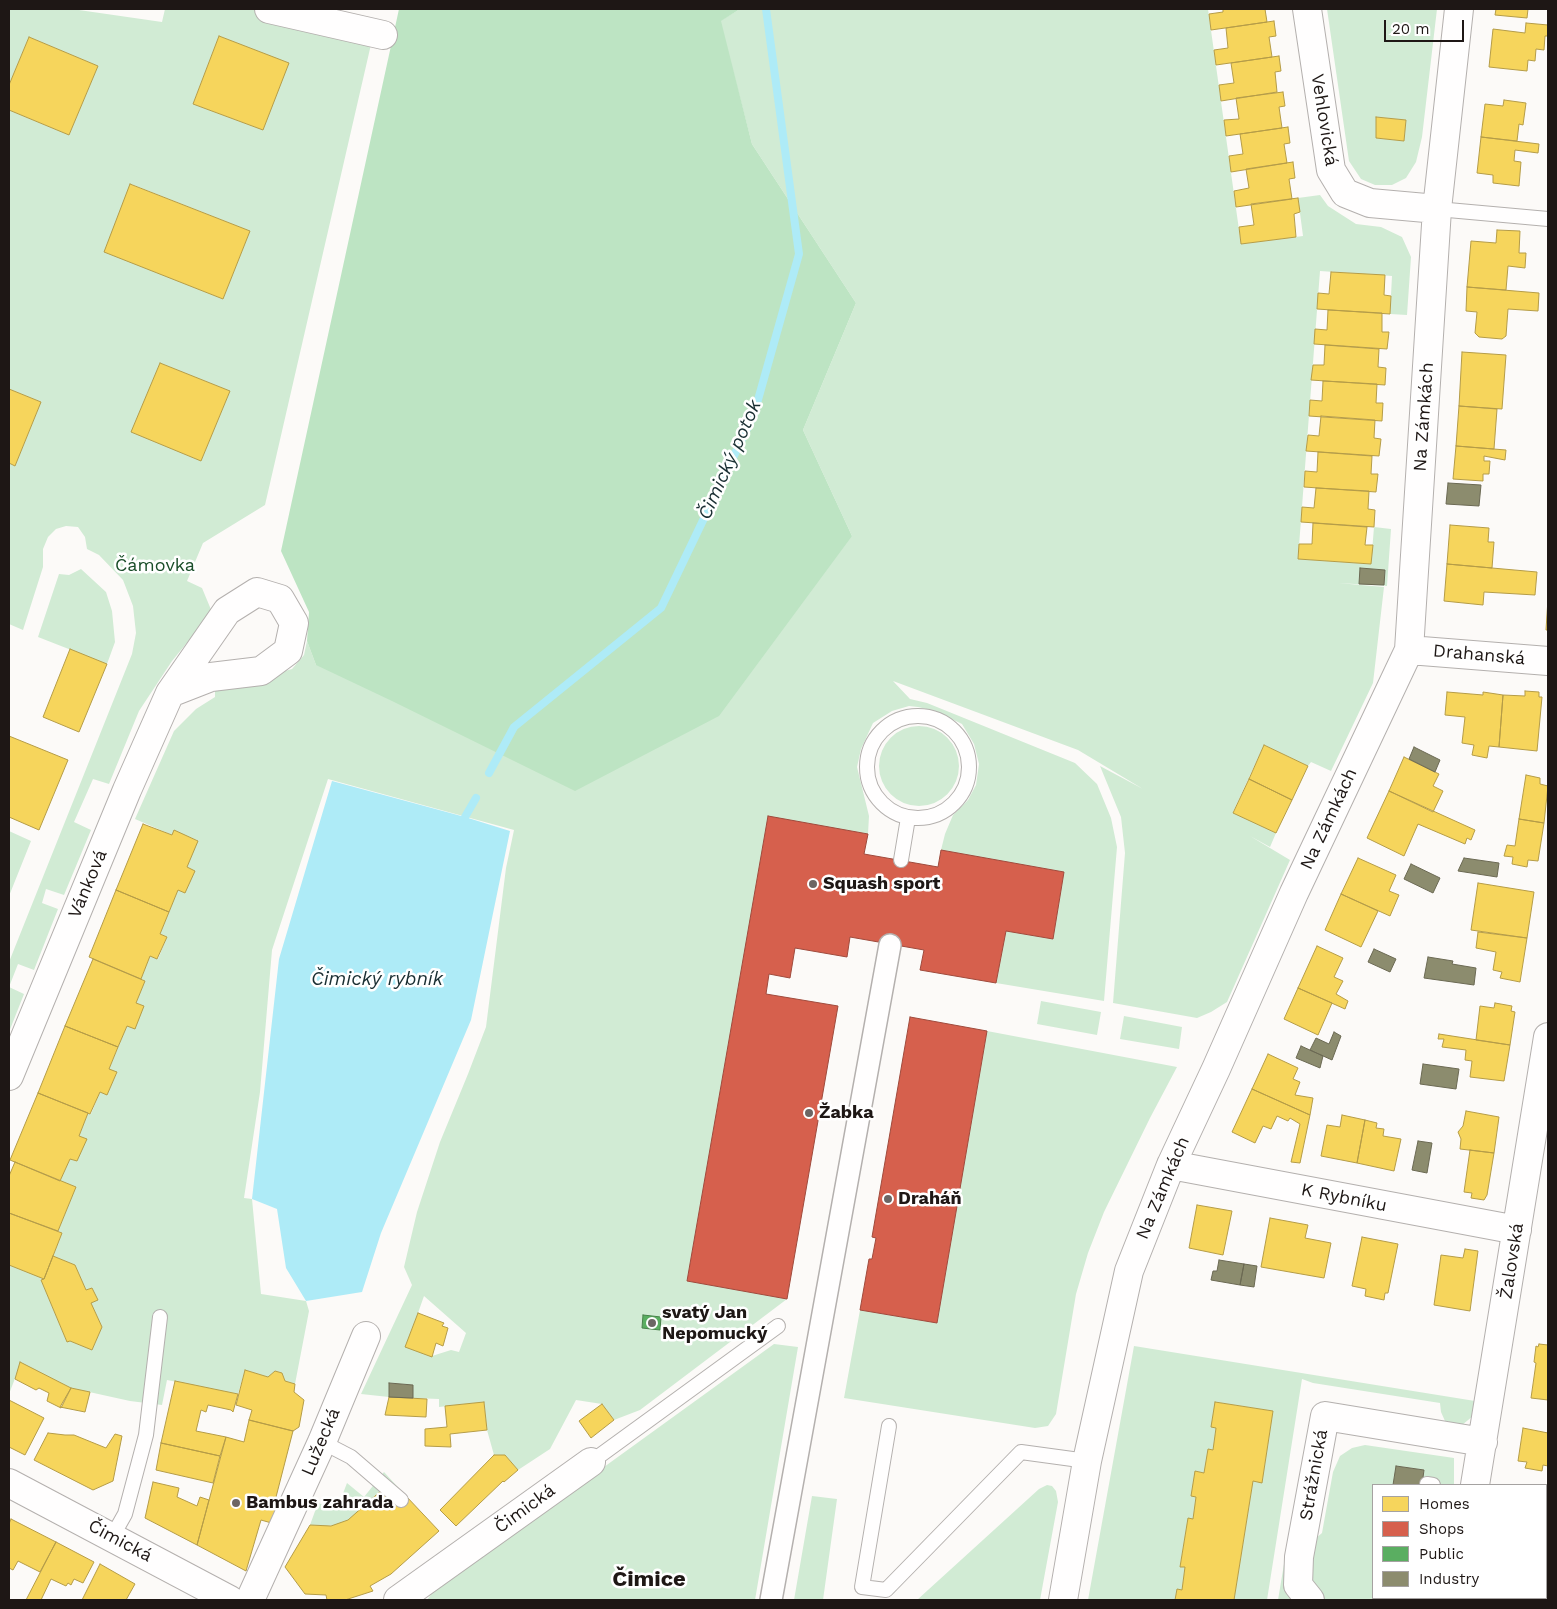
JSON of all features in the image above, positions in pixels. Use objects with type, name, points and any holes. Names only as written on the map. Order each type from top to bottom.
[{"type":"street","points":[[269,9],[383,35]]},
{"type":"street","name":"Vehlovická","points":[[1307,9],[1331,170],[1345,193],[1370,203],[1437,209]]},
{"type":"street","name":"Na Zámkách","points":[[1063,1600],[1087,1461],[1129,1270],[1170,1165],[1216,1069],[1294,893],[1409,650],[1437,209],[1459,9]]},
{"type":"street","name":"Vánková","points":[[9,1076],[127,790],[170,693],[227,611],[257,592],[280,600],[294,623],[288,651],[261,671],[211,677],[170,693]]},
{"type":"street","name":"Drahanská","points":[[1409,650],[1548,661]]},
{"type":"street","points":[[771,1600],[890,945]]},
{"type":"street","name":"Žalovská","points":[[1475,1484],[1548,1042]]},
{"type":"street","name":"K Rybníku","points":[[1170,1165],[1517,1230]]},
{"type":"street","name":"Lužecká","points":[[250,1600],[322,1442],[366,1336]]},
{"type":"street","name":"Strážnická","points":[[1310,1600],[1298,1585],[1299,1556],[1325,1416],[1483,1442]]},
{"type":"street","name":"Čimická","points":[[406,1597],[591,1462]]},
{"type":"street","name":"Čimická","points":[[9,1483],[230,1600]]},
{"type":"lane","points":[[1437,209],[1548,218]]},
{"type":"lane","points":[[909,716],[927,716],[943,722],[956,732],[965,745],[970,761],[969,777],[964,793],[953,806],[940,815],[924,819],[908,818],[892,812],[878,800],[869,784],[866,767],[870,749],[879,734],[893,722],[909,716]]},
{"type":"lane","points":[[901,860],[908,818]]},
{"type":"lane","points":[[112,1537],[125,1514],[146,1435],[160,1317]]},
{"type":"lane","points":[[591,1462],[778,1326]]},
{"type":"lane","points":[[889,1426],[862,1587],[886,1590],[1021,1452],[1087,1461]]},
{"type":"lane","points":[[322,1442],[351,1457],[402,1500]]},
{"type":"green space","name":"Čámovka","points":[[9,9],[72,9],[162,22],[165,9],[255,9],[372,40],[265,505],[203,543],[187,581],[202,588],[212,612],[172,661],[139,711],[109,784],[93,779],[74,822],[91,830],[64,895],[46,889],[42,903],[58,909],[34,970],[18,964],[9,987],[9,962],[132,654],[136,633],[133,606],[123,580],[99,555],[87,549],[85,537],[78,527],[66,526],[56,529],[48,537],[43,549],[43,567],[23,630],[9,624],[9,463],[15,466],[41,402],[9,389],[9,110],[69,135],[98,66],[29,37],[9,85]],"holes":[[[219,36],[288,63],[263,130],[193,104]],[[131,184],[250,231],[223,299],[105,252]],[[160,363],[230,391],[201,461],[132,432]]]},
{"type":"green space","points":[[399,9],[740,9],[721,21],[752,144],[856,303],[803,430],[852,536],[719,716],[575,791],[316,665],[307,641],[309,612],[281,551]]},
{"type":"green space","points":[[740,9],[1208,9],[1241,244],[1303,236],[1298,198],[1320,195],[1328,206],[1356,224],[1381,227],[1402,237],[1411,257],[1407,315],[1390,314],[1392,276],[1320,271],[1298,559],[1371,564],[1374,527],[1391,529],[1387,586],[1338,583],[1384,587],[1373,683],[1331,771],[1311,762],[1308,766],[1264,745],[1233,812],[1276,833],[1270,847],[1250,836],[1290,860],[1227,1002],[1197,1018],[1113,1003],[1125,853],[1121,817],[1100,766],[1143,789],[1078,750],[893,681],[910,699],[927,703],[1075,763],[1097,784],[1111,818],[1117,847],[1104,1001],[996,983],[1006,931],[1053,939],[1064,872],[941,850],[953,815],[968,800],[976,785],[979,764],[974,744],[962,724],[935,711],[918,707],[909,706],[892,711],[873,723],[861,749],[857,767],[869,816],[868,834],[768,817],[687,1281],[787,1299],[640,1410],[614,1420],[602,1404],[576,1400],[550,1449],[518,1470],[505,1455],[494,1455],[487,1430],[484,1402],[439,1407],[439,1399],[413,1398],[413,1385],[389,1383],[389,1397],[361,1394],[412,1285],[404,1267],[417,1212],[440,1142],[486,1027],[506,868],[514,830],[328,779],[272,950],[260,1092],[244,1198],[252,1199],[261,1294],[306,1301],[309,1311],[295,1384],[285,1381],[282,1373],[275,1371],[268,1377],[245,1370],[238,1394],[167,1380],[162,1405],[130,1401],[71,1388],[21,1363],[9,1394],[9,1265],[43,1278],[41,1280],[67,1342],[70,1341],[92,1350],[102,1327],[91,1303],[97,1300],[92,1288],[86,1290],[75,1265],[53,1256],[62,1233],[58,1231],[76,1187],[60,1181],[70,1159],[77,1161],[86,1139],[79,1136],[88,1113],[91,1114],[100,1092],[107,1094],[117,1073],[109,1069],[127,1026],[144,1006],[136,1003],[145,981],[141,979],[150,956],[158,959],[167,937],[160,934],[178,890],[185,893],[194,871],[187,867],[197,840],[174,831],[172,835],[135,819],[174,731],[196,709],[215,697],[215,691],[292,669],[304,655],[307,641],[316,665],[852,536],[803,430],[856,303],[752,144],[720,21]],"holes":[[[1360,568],[1385,570],[1384,585],[1360,584]],[[424,1296],[466,1333],[459,1352],[451,1350],[432,1356],[406,1347]],[[643,1316],[661,1317],[660,1330],[642,1328]]]},
{"type":"green space","points":[[1327,9],[1437,9],[1422,137],[1416,162],[1406,178],[1392,185],[1375,185],[1361,179],[1349,161]],"holes":[[[1377,117],[1406,120],[1404,141],[1376,138]]]},
{"type":"green space","points":[[81,569],[106,592],[112,611],[115,642],[107,664],[38,637],[59,574],[69,575]]},
{"type":"green space","points":[[919,726],[934,729],[947,738],[956,751],[959,766],[956,781],[947,794],[934,803],[919,806],[904,803],[891,794],[882,781],[879,766],[882,751],[891,738],[904,729]]},
{"type":"green space","points":[[9,831],[31,841],[9,896]]},
{"type":"green space","points":[[9,987],[24,994],[9,1032]]},
{"type":"green space","points":[[1041,1001],[1101,1012],[1097,1035],[1037,1024]]},
{"type":"green space","points":[[1124,1016],[1182,1027],[1179,1049],[1120,1039]]},
{"type":"green space","points":[[987,1031],[1177,1067],[1104,1212],[1088,1253],[1076,1294],[1056,1414],[1048,1426],[1035,1428],[844,1398],[860,1310],[937,1323]]},
{"type":"green space","points":[[774,1344],[798,1347],[755,1600],[427,1600],[434,1590]]},
{"type":"green space","points":[[1134,1346],[1475,1401],[1473,1416],[1462,1425],[1445,1421],[1440,1403],[1313,1383],[1302,1379],[1267,1600],[1234,1600],[1253,1481],[1262,1482],[1273,1411],[1215,1402],[1216,1428],[1213,1450],[1208,1449],[1204,1473],[1195,1471],[1196,1497],[1193,1519],[1188,1519],[1180,1566],[1185,1567],[1182,1590],[1177,1589],[1175,1600],[1088,1600]]},
{"type":"green space","points":[[1365,1445],[1454,1458],[1454,1484],[1422,1484],[1424,1470],[1397,1466],[1393,1484],[1372,1484],[1372,1599],[1376,1599],[1325,1600],[1317,1593],[1310,1571],[1315,1539],[1322,1533],[1333,1472],[1340,1456],[1352,1448]]},
{"type":"green space","points":[[384,1472],[406,1496],[337,1525],[310,1525],[318,1503],[337,1509],[347,1483],[364,1497]]},
{"type":"green space","points":[[1047,1485],[1052,1486],[1056,1491],[1058,1502],[1040,1600],[917,1600],[1039,1489]]},
{"type":"green space","points":[[812,1496],[837,1499],[823,1600],[794,1600]]},
{"type":"green space","points":[[1284,1564],[1285,1585],[1292,1600],[1278,1600]]},
{"type":"water","name":"Čimický rybník","points":[[332,781],[510,831],[471,1020],[381,1233],[362,1292],[306,1301],[286,1268],[277,1209],[252,1199],[279,959]]},
{"type":"building: Homes","points":[[1223,9],[1265,9],[1267,22],[1211,30],[1209,14],[1223,12]]},
{"type":"building: Homes","points":[[1496,9],[1528,9],[1527,18],[1495,15]]},
{"type":"building: Homes","points":[[1274,21],[1276,36],[1269,37],[1272,57],[1216,65],[1214,50],[1228,48],[1226,28]]},
{"type":"building: Homes","points":[[1526,23],[1548,25],[1548,36],[1545,36],[1544,50],[1536,49],[1535,61],[1528,60],[1527,71],[1489,67],[1493,29],[1525,33]]},
{"type":"building: Homes","points":[[219,36],[289,63],[263,130],[193,104]]},
{"type":"building: Homes","points":[[29,37],[98,66],[69,135],[9,110],[9,85]]},
{"type":"building: Homes","points":[[1279,56],[1281,71],[1275,72],[1277,92],[1221,101],[1219,85],[1234,83],[1231,63]]},
{"type":"building: Homes","points":[[1283,92],[1285,106],[1279,107],[1282,128],[1226,136],[1224,120],[1239,119],[1236,98]]},
{"type":"building: Homes","points":[[1504,100],[1526,103],[1523,125],[1519,124],[1517,141],[1481,137],[1485,104],[1503,106]]},
{"type":"building: Homes","points":[[1376,117],[1406,120],[1404,141],[1376,138]]},
{"type":"building: Homes","points":[[1288,127],[1290,143],[1284,144],[1287,163],[1231,172],[1229,156],[1243,154],[1240,134]]},
{"type":"building: Homes","points":[[1481,137],[1539,144],[1538,153],[1515,150],[1514,161],[1521,162],[1519,186],[1493,183],[1493,175],[1477,173]]},
{"type":"building: Homes","points":[[1293,162],[1295,178],[1289,179],[1292,199],[1236,207],[1234,191],[1249,188],[1246,169]]},
{"type":"building: Homes","points":[[130,184],[250,231],[223,299],[104,252]]},
{"type":"building: Homes","points":[[1298,198],[1300,212],[1294,214],[1296,237],[1241,244],[1239,227],[1254,225],[1251,204]]},
{"type":"building: Homes","points":[[1497,230],[1520,231],[1519,253],[1526,253],[1525,268],[1508,266],[1506,290],[1467,287],[1471,241],[1496,243]]},
{"type":"building: Homes","points":[[1331,272],[1385,275],[1384,295],[1391,296],[1390,314],[1317,309],[1318,293],[1329,294]]},
{"type":"building: Homes","points":[[1467,287],[1539,293],[1538,311],[1508,309],[1506,336],[1502,339],[1479,337],[1475,333],[1477,312],[1466,311]]},
{"type":"building: Homes","points":[[1328,310],[1382,313],[1382,332],[1389,332],[1387,349],[1314,344],[1315,329],[1327,330]]},
{"type":"building: Homes","points":[[1325,345],[1379,349],[1378,367],[1386,368],[1385,385],[1311,380],[1313,365],[1324,365]]},
{"type":"building: Homes","points":[[1462,352],[1506,355],[1502,409],[1459,406]]},
{"type":"building: Homes","points":[[160,363],[230,391],[201,461],[131,432]]},
{"type":"building: Homes","points":[[1323,381],[1377,384],[1376,403],[1383,403],[1382,421],[1309,416],[1310,400],[1322,401]]},
{"type":"building: Homes","points":[[9,389],[41,402],[15,466],[9,463]]},
{"type":"building: Homes","points":[[1459,406],[1497,409],[1494,449],[1456,446]]},
{"type":"building: Homes","points":[[1321,416],[1375,420],[1374,438],[1381,439],[1379,456],[1306,451],[1308,435],[1319,436]]},
{"type":"building: Homes","points":[[1456,446],[1506,450],[1505,460],[1484,456],[1484,461],[1490,461],[1489,474],[1483,474],[1483,481],[1453,479]]},
{"type":"building: Homes","points":[[1318,452],[1372,456],[1371,474],[1378,474],[1376,492],[1304,487],[1305,471],[1317,472]]},
{"type":"building: Homes","points":[[1316,488],[1369,491],[1368,509],[1375,510],[1374,527],[1301,522],[1302,507],[1314,508]]},
{"type":"building: Homes","points":[[1313,523],[1367,527],[1365,545],[1373,545],[1371,564],[1298,559],[1299,544],[1312,544]]},
{"type":"building: Homes","points":[[1450,525],[1489,528],[1488,542],[1494,542],[1492,568],[1447,564]]},
{"type":"building: Homes","points":[[1447,564],[1537,572],[1535,595],[1484,592],[1483,605],[1444,601]]},
{"type":"building: Homes","points":[[1548,599],[1548,630],[1546,630]]},
{"type":"building: Homes","points":[[70,649],[107,664],[79,732],[43,717]]},
{"type":"building: Homes","points":[[1525,691],[1539,692],[1539,697],[1542,697],[1537,751],[1499,747],[1503,695],[1525,696]]},
{"type":"building: Homes","points":[[1447,692],[1483,695],[1483,692],[1503,695],[1499,747],[1489,746],[1487,758],[1472,755],[1474,745],[1462,743],[1465,717],[1445,715]]},
{"type":"building: Homes","points":[[9,736],[68,760],[39,830],[9,817]]},
{"type":"building: Homes","points":[[1264,745],[1308,766],[1292,800],[1249,779]]},
{"type":"building: Homes","points":[[1404,757],[1439,774],[1433,786],[1443,791],[1433,812],[1389,791]]},
{"type":"building: Homes","points":[[1526,775],[1540,778],[1540,784],[1548,786],[1544,823],[1519,819]]},
{"type":"building: Homes","points":[[1249,779],[1292,800],[1276,833],[1233,813]]},
{"type":"building: Homes","points":[[1389,791],[1475,830],[1471,840],[1467,838],[1465,844],[1418,824],[1404,856],[1367,838]]},
{"type":"building: Homes","points":[[1519,819],[1544,823],[1538,861],[1528,860],[1527,867],[1512,864],[1513,857],[1504,856],[1507,845],[1515,846]]},
{"type":"building: Homes","points":[[143,824],[172,835],[174,830],[198,841],[187,867],[195,871],[185,893],[178,890],[169,912],[116,890]]},
{"type":"building: Homes","points":[[1358,858],[1396,875],[1389,891],[1399,895],[1390,916],[1341,894]]},
{"type":"building: Homes","points":[[1478,883],[1534,892],[1527,938],[1471,930]]},
{"type":"building: Homes","points":[[116,890],[169,912],[160,934],[167,937],[157,959],[150,956],[141,979],[89,957]]},
{"type":"building: Homes","points":[[1341,894],[1378,911],[1361,947],[1325,930]]},
{"type":"building: Homes","points":[[1478,932],[1527,938],[1520,982],[1500,978],[1502,972],[1493,970],[1496,952],[1476,948]]},
{"type":"building: Homes","points":[[1317,946],[1343,958],[1334,977],[1343,981],[1336,994],[1348,1001],[1345,1009],[1298,988]]},
{"type":"building: Homes","points":[[93,959],[145,981],[136,1003],[144,1006],[135,1029],[127,1026],[118,1047],[65,1026]]},
{"type":"building: Homes","points":[[1298,988],[1332,1003],[1318,1035],[1284,1019]]},
{"type":"building: Homes","points":[[1495,1003],[1512,1006],[1511,1011],[1515,1012],[1510,1045],[1476,1040],[1480,1006],[1494,1008]]},
{"type":"building: Homes","points":[[65,1026],[118,1047],[109,1069],[117,1072],[107,1095],[100,1092],[90,1114],[38,1093]]},
{"type":"building: Homes","points":[[1439,1034],[1510,1045],[1504,1081],[1470,1077],[1472,1061],[1465,1060],[1466,1050],[1442,1047],[1444,1039],[1438,1039]]},
{"type":"building: Homes","points":[[1268,1054],[1298,1068],[1293,1079],[1300,1082],[1295,1095],[1313,1098],[1310,1115],[1252,1089]]},
{"type":"building: Homes","points":[[1252,1089],[1310,1115],[1300,1163],[1291,1162],[1300,1124],[1290,1118],[1288,1121],[1277,1116],[1271,1129],[1263,1126],[1255,1143],[1232,1132]]},
{"type":"building: Homes","points":[[38,1093],[88,1113],[79,1136],[87,1139],[77,1161],[70,1159],[60,1181],[10,1160]]},
{"type":"building: Homes","points":[[1466,1111],[1499,1117],[1494,1153],[1460,1149],[1461,1139],[1458,1132],[1463,1126]]},
{"type":"building: Homes","points":[[1342,1115],[1365,1120],[1357,1163],[1321,1156],[1327,1125],[1340,1127]]},
{"type":"building: Homes","points":[[1365,1120],[1377,1123],[1376,1128],[1384,1129],[1383,1136],[1401,1139],[1394,1171],[1357,1163]]},
{"type":"building: Homes","points":[[1470,1150],[1494,1153],[1487,1195],[1484,1200],[1471,1198],[1472,1193],[1464,1192]]},
{"type":"building: Homes","points":[[15,1162],[76,1187],[58,1231],[9,1213],[9,1176]]},
{"type":"building: Homes","points":[[1197,1205],[1232,1211],[1223,1255],[1189,1248]]},
{"type":"building: Homes","points":[[9,1213],[62,1233],[44,1279],[9,1265]]},
{"type":"building: Homes","points":[[1270,1218],[1308,1225],[1305,1238],[1331,1243],[1324,1278],[1261,1267]]},
{"type":"building: Homes","points":[[1362,1237],[1398,1244],[1388,1293],[1385,1293],[1384,1300],[1365,1296],[1366,1289],[1352,1286]]},
{"type":"building: Homes","points":[[1465,1249],[1478,1251],[1470,1311],[1434,1305],[1441,1255],[1463,1258]]},
{"type":"building: Homes","points":[[53,1256],[75,1265],[86,1290],[92,1288],[98,1300],[91,1303],[102,1327],[92,1350],[70,1341],[67,1342],[41,1280],[44,1279]]},
{"type":"building: Homes","points":[[418,1313],[444,1323],[442,1326],[448,1328],[443,1346],[436,1343],[432,1357],[405,1347]]},
{"type":"building: Homes","points":[[1539,1344],[1548,1345],[1548,1400],[1531,1398],[1536,1363],[1534,1362],[1536,1346],[1538,1347]]},
{"type":"building: Homes","points":[[20,1362],[71,1388],[61,1408],[47,1401],[49,1393],[39,1388],[36,1390],[15,1379]]},
{"type":"building: Homes","points":[[245,1370],[268,1377],[275,1371],[282,1373],[285,1381],[295,1384],[294,1392],[304,1400],[299,1427],[293,1431],[249,1420],[252,1410],[236,1405]]},
{"type":"building: Homes","points":[[175,1381],[238,1394],[233,1412],[208,1405],[206,1412],[201,1410],[196,1431],[226,1437],[220,1456],[161,1443]]},
{"type":"building: Homes","points":[[71,1388],[90,1392],[85,1412],[60,1407]]},
{"type":"building: Homes","points":[[389,1397],[427,1399],[426,1417],[385,1415]]},
{"type":"building: Homes","points":[[9,1400],[44,1418],[25,1455],[9,1447]]},
{"type":"building: Homes","points":[[484,1402],[487,1430],[450,1434],[451,1447],[425,1446],[425,1429],[447,1427],[445,1406]]},
{"type":"building: Homes","points":[[1215,1402],[1273,1411],[1262,1483],[1253,1481],[1234,1600],[1175,1600],[1177,1589],[1182,1590],[1185,1567],[1180,1567],[1188,1518],[1193,1519],[1196,1497],[1191,1496],[1195,1471],[1204,1473],[1208,1449],[1213,1450],[1216,1428],[1211,1427]]},
{"type":"building: Homes","points":[[602,1404],[614,1420],[591,1438],[579,1421]]},
{"type":"building: Homes","points":[[249,1420],[293,1431],[276,1497],[281,1499],[275,1524],[261,1520],[246,1571],[197,1545],[226,1437],[244,1442]]},
{"type":"building: Homes","points":[[1523,1428],[1548,1433],[1548,1466],[1543,1465],[1542,1471],[1525,1468],[1527,1462],[1518,1461]]},
{"type":"building: Homes","points":[[48,1433],[74,1435],[106,1448],[115,1434],[122,1436],[113,1481],[93,1490],[34,1460]]},
{"type":"building: Homes","points":[[161,1443],[220,1456],[213,1483],[156,1470]]},
{"type":"building: Homes","points":[[494,1455],[505,1455],[518,1470],[503,1481],[456,1526],[440,1510]]},
{"type":"building: Homes","points":[[153,1482],[179,1488],[177,1497],[197,1506],[200,1497],[209,1500],[197,1545],[145,1518]]},
{"type":"building: Homes","points":[[383,1489],[406,1496],[439,1531],[391,1574],[370,1586],[373,1591],[345,1600],[327,1600],[326,1595],[305,1594],[285,1567],[310,1525],[331,1526],[348,1520]]},
{"type":"building: Homes","points":[[11,1519],[56,1542],[40,1572],[18,1561],[13,1570],[9,1568],[9,1524]]},
{"type":"building: Homes","points":[[56,1542],[94,1562],[83,1583],[74,1579],[71,1585],[68,1583],[66,1586],[51,1579],[41,1600],[26,1600]]},
{"type":"building: Homes","points":[[1547,1556],[1548,1556],[1547,1590]]},
{"type":"building: Homes","points":[[100,1564],[135,1584],[126,1600],[82,1600]]},
{"type":"building: Homes","points":[[1548,1590],[1548,1600],[1497,1600],[1547,1599]]},
{"type":"building: Homes","points":[[1376,1599],[1433,1599],[1433,1600]]},
{"type":"building: Shops","points":[[768,816],[868,834],[864,854],[938,867],[941,850],[1064,872],[1053,939],[1006,931],[996,983],[920,970],[924,950],[850,937],[847,957],[795,948],[790,978],[769,974],[766,994],[838,1006],[787,1299],[687,1281]]},
{"type":"building: Shops","points":[[910,1017],[987,1031],[937,1323],[860,1310],[869,1259],[872,1259],[876,1238],[872,1237]]},
{"type":"building: Public","name":"svatý Jan Nepomucký","points":[[643,1315],[661,1317],[660,1330],[642,1328]]},
{"type":"building: Industry","points":[[1448,483],[1481,485],[1479,506],[1446,504]]},
{"type":"building: Industry","points":[[1360,568],[1385,570],[1384,585],[1359,584]]},
{"type":"building: Industry","points":[[1414,747],[1440,760],[1435,772],[1409,759]]},
{"type":"building: Industry","points":[[1464,858],[1499,863],[1497,877],[1458,871]]},
{"type":"building: Industry","points":[[1411,864],[1440,878],[1433,893],[1404,879]]},
{"type":"building: Industry","points":[[1374,949],[1396,959],[1390,972],[1368,962]]},
{"type":"building: Industry","points":[[1428,957],[1453,961],[1452,964],[1476,968],[1474,985],[1424,978]]},
{"type":"building: Industry","points":[[1334,1032],[1341,1036],[1332,1060],[1310,1050],[1316,1038],[1329,1044]]},
{"type":"building: Industry","points":[[1301,1046],[1323,1056],[1320,1068],[1296,1058]]},
{"type":"building: Industry","points":[[1423,1064],[1459,1069],[1456,1089],[1420,1084]]},
{"type":"building: Industry","points":[[1418,1141],[1432,1143],[1427,1173],[1412,1170]]},
{"type":"building: Industry","points":[[1219,1260],[1244,1264],[1240,1285],[1211,1280],[1213,1271],[1217,1271]]},
{"type":"building: Industry","points":[[1244,1264],[1257,1266],[1254,1287],[1240,1285]]},
{"type":"building: Industry","points":[[389,1383],[413,1385],[413,1398],[389,1397]]},
{"type":"building: Industry","points":[[1396,1466],[1424,1470],[1422,1484],[1393,1484]]},
{"type":"waterway","name":"Čimický potok","points":[[489,773],[514,727],[661,608],[754,414],[799,254],[766,9]]},
{"type":"waterway","name":"Čimický potok","points":[[465,817],[476,798]]},
{"type":"place","name":"Squash sport","points":[[813,884]]},
{"type":"place","name":"Žabka","points":[[809,1113]]},
{"type":"place","name":"Draháň","points":[[888,1199]]},
{"type":"place","name":"svatý Jan Nepomucký","points":[[652,1323]]},
{"type":"place","name":"Bambus zahrada","points":[[236,1503]]},
{"type":"district","name":"Čimice","points":[[649,1580]]}]
